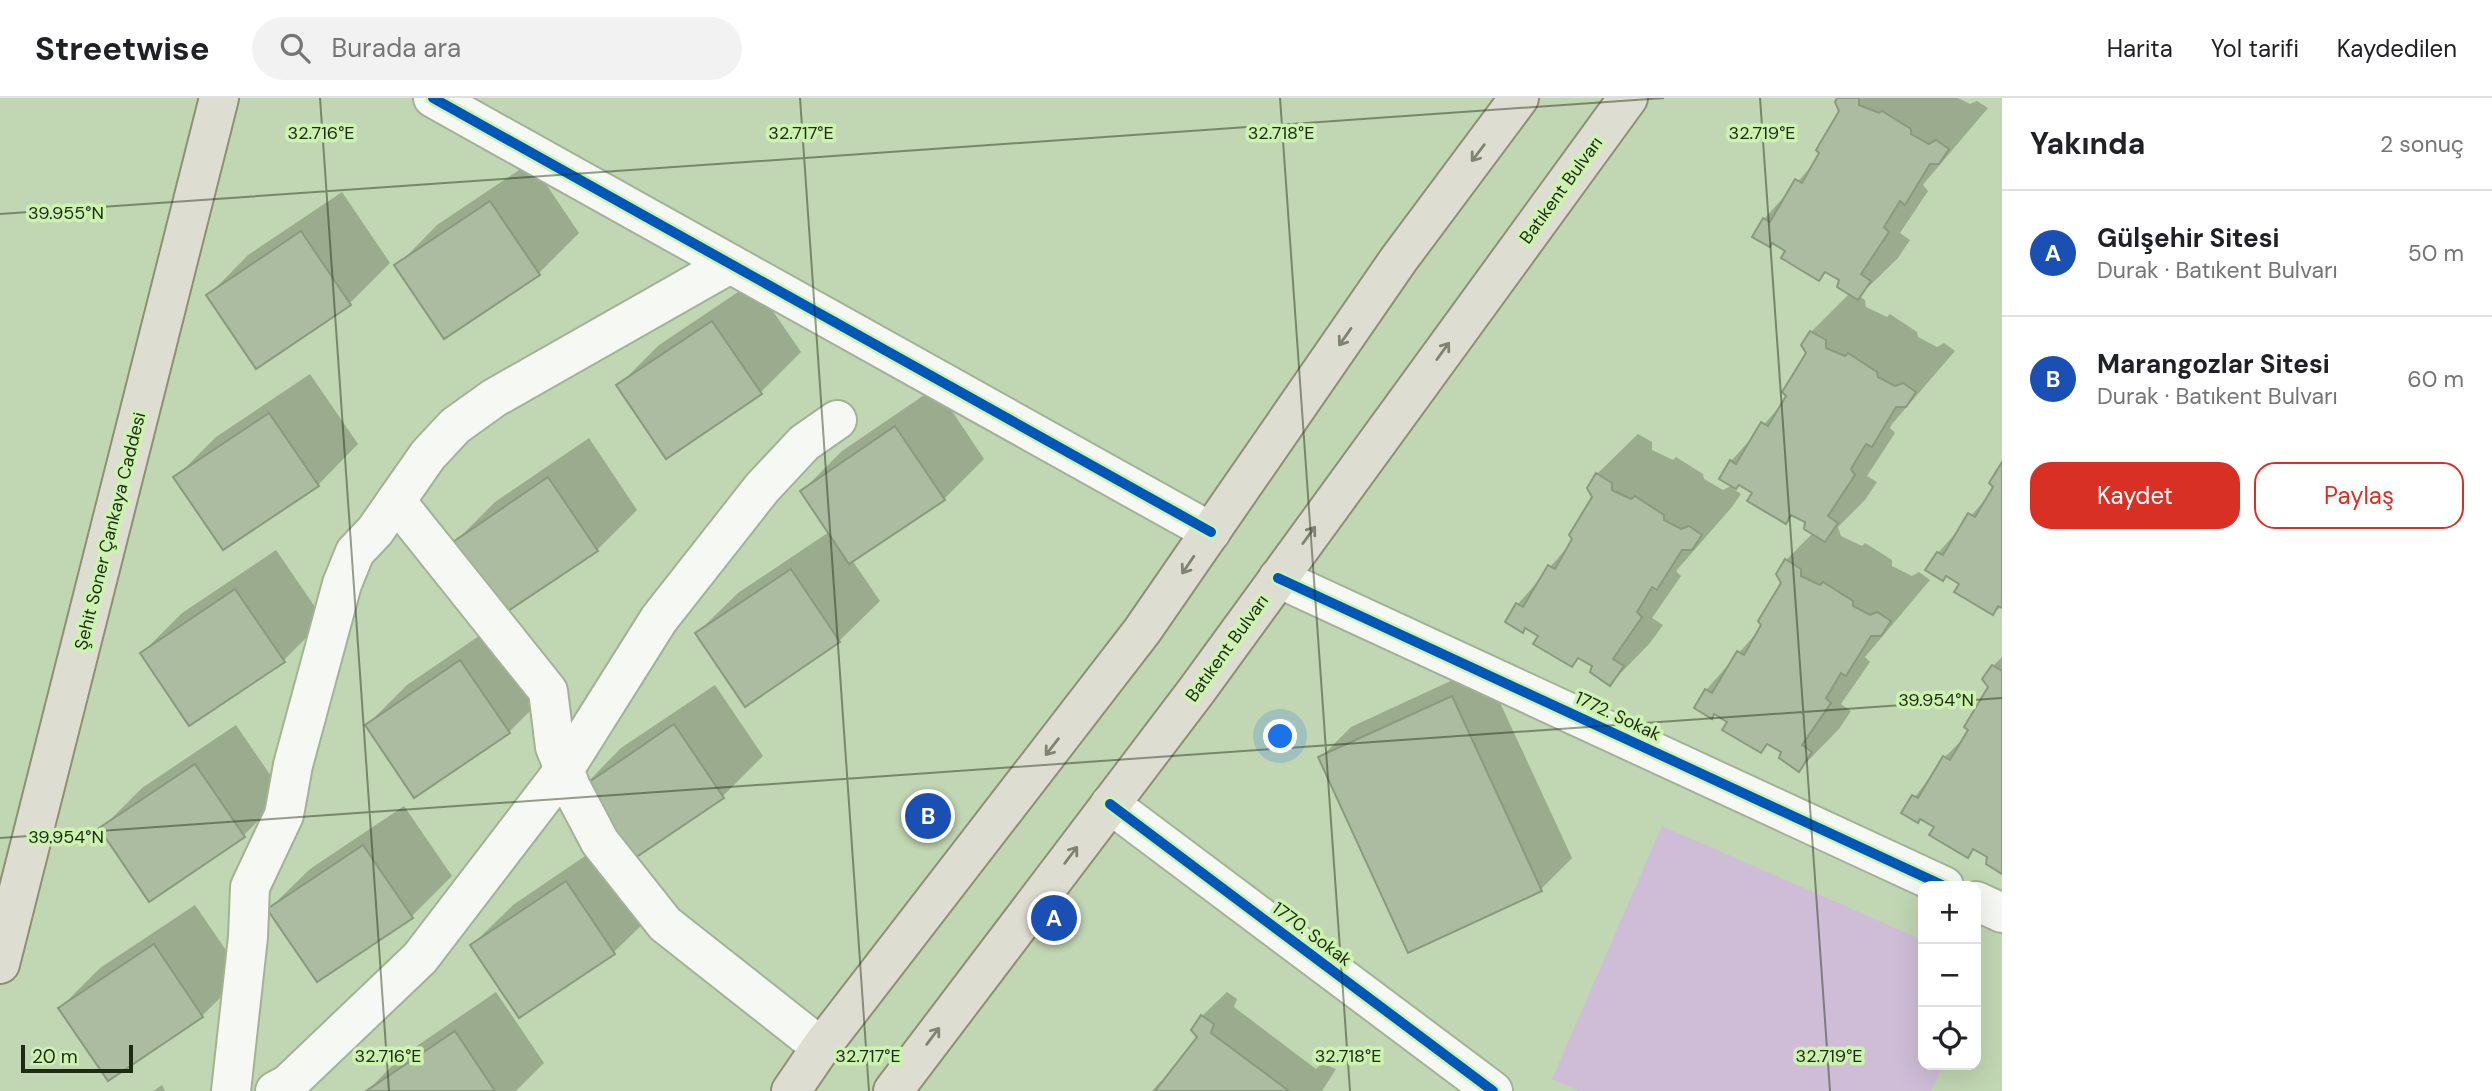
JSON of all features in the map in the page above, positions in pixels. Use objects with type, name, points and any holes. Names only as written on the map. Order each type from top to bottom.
[{"type":"main road","name":"Şehit Soner Çankaya Caddesi","points":[[0,964],[219,98]]},
{"type":"main road","points":[[791,1091],[821,1047],[1142,631],[1399,259],[1519,98]]},
{"type":"main road","name":"Batıkent Bulvarı","points":[[893,1091],[1278,578],[1628,98]]},
{"type":"street","points":[[433,98],[1211,531]]},
{"type":"street","points":[[231,1091],[248,937],[250,887],[284,815],[293,765],[342,584],[355,552],[428,455],[455,426],[494,398],[730,264]]},
{"type":"street","points":[[275,1091],[288,1084],[420,958],[564,770],[659,619],[762,488],[804,443],[837,420]]},
{"type":"street","points":[[396,501],[548,691],[555,747],[600,842],[665,924],[821,1047]]},
{"type":"street","name":"1772. Sokak","points":[[1278,578],[1933,881]]},
{"type":"street","name":"1770. Sokak","points":[[1110,804],[1493,1091]]},
{"type":"street","points":[[1981,903],[2002,913]]},
{"type":"shaded area","points":[[1662,826],[1918,938],[1918,1070],[1941,1070],[1931,1091],[1579,1091],[1552,1079]]},
{"type":"building","points":[[1837,98],[1859,98],[1859,105],[1879,113],[1882,111],[1911,129],[1911,134],[1929,144],[1936,140],[1949,149],[1939,164],[1930,164],[1905,205],[1900,201],[1884,227],[1889,232],[1861,274],[1871,281],[1858,300],[1837,287],[1839,280],[1825,272],[1819,281],[1781,258],[1785,251],[1772,243],[1770,247],[1752,237],[1763,218],[1770,222],[1795,179],[1802,183],[1819,153],[1816,150],[1839,111],[1835,102]]},
{"type":"building","points":[[490,201],[540,275],[444,339],[394,265]]},
{"type":"building","points":[[301,231],[351,305],[256,369],[206,295]]},
{"type":"building","points":[[712,321],[762,394],[666,459],[616,385]]},
{"type":"building","points":[[1810,331],[1826,340],[1826,348],[1845,356],[1848,353],[1877,372],[1878,377],[1895,386],[1903,383],[1916,392],[1906,407],[1896,407],[1872,447],[1866,444],[1851,469],[1855,475],[1828,516],[1838,523],[1825,542],[1804,529],[1805,522],[1791,515],[1786,524],[1747,501],[1752,493],[1739,485],[1736,489],[1719,479],[1730,460],[1736,464],[1761,422],[1768,426],[1786,396],[1782,392],[1806,353],[1801,345]]},
{"type":"building","points":[[269,413],[319,486],[223,550],[173,477]]},
{"type":"building","points":[[895,426],[945,500],[849,564],[800,491]]},
{"type":"building","points":[[2002,462],[2002,608],[1998,606],[1993,615],[1954,592],[1959,584],[1946,576],[1943,581],[1925,570],[1937,552],[1943,555],[1968,513],[1975,517],[1993,487],[1989,483]]},
{"type":"building","points":[[1596,473],[1612,483],[1612,490],[1631,499],[1635,496],[1664,515],[1664,520],[1681,529],[1689,526],[1702,535],[1692,550],[1682,550],[1657,590],[1652,587],[1637,612],[1642,617],[1613,659],[1624,666],[1610,686],[1590,672],[1592,666],[1578,658],[1572,667],[1533,644],[1538,636],[1525,628],[1523,633],[1505,622],[1516,603],[1523,607],[1548,565],[1555,569],[1572,539],[1569,535],[1592,497],[1587,488]]},
{"type":"building","points":[[548,477],[598,551],[502,615],[453,542]]},
{"type":"building","points":[[1785,559],[1801,569],[1801,576],[1820,585],[1823,582],[1853,601],[1853,606],[1870,615],[1877,612],[1891,621],[1881,636],[1871,636],[1846,676],[1841,673],[1826,698],[1831,703],[1802,745],[1812,752],[1799,772],[1779,758],[1781,752],[1767,744],[1761,753],[1722,730],[1727,722],[1714,714],[1712,719],[1694,708],[1705,689],[1712,693],[1737,651],[1744,655],[1761,625],[1758,621],[1781,583],[1776,574]]},
{"type":"building","points":[[791,569],[840,642],[745,707],[695,633]]},
{"type":"building","points":[[235,589],[285,662],[189,726],[140,653]]},
{"type":"building","points":[[460,660],[510,733],[414,798],[365,725]]},
{"type":"building","points":[[1992,665],[2002,671],[2002,874],[1986,864],[1987,857],[1973,849],[1968,858],[1929,835],[1934,827],[1920,819],[1918,823],[1901,813],[1912,795],[1918,798],[1943,756],[1950,760],[1968,730],[1964,727],[1988,687],[1982,679]]},
{"type":"building","points":[[1452,696],[1542,891],[1408,953],[1318,757]]},
{"type":"building","points":[[674,724],[724,798],[629,862],[579,789]]},
{"type":"building","points":[[195,764],[245,837],[149,902],[99,828]]},
{"type":"building","points":[[363,845],[413,918],[317,982],[267,909]]},
{"type":"building","points":[[566,881],[615,954],[519,1018],[470,945]]},
{"type":"building","points":[[154,944],[203,1017],[108,1081],[58,1008]]},
{"type":"building","points":[[1201,1015],[1214,1024],[1211,1033],[1289,1091],[1155,1091],[1197,1037],[1191,1030]]},
{"type":"building","points":[[455,1031],[495,1091],[366,1091]]},
{"type":"cycle path","points":[[433,98],[1211,532]]},
{"type":"cycle path","points":[[1278,578],[1933,881]]},
{"type":"cycle path","points":[[1110,804],[1493,1091]]},
{"type":"place","name":"Marangozlar Sitesi","points":[[928,816]]},
{"type":"place","name":"Gülşehir Sitesi","points":[[1054,918]]}]
